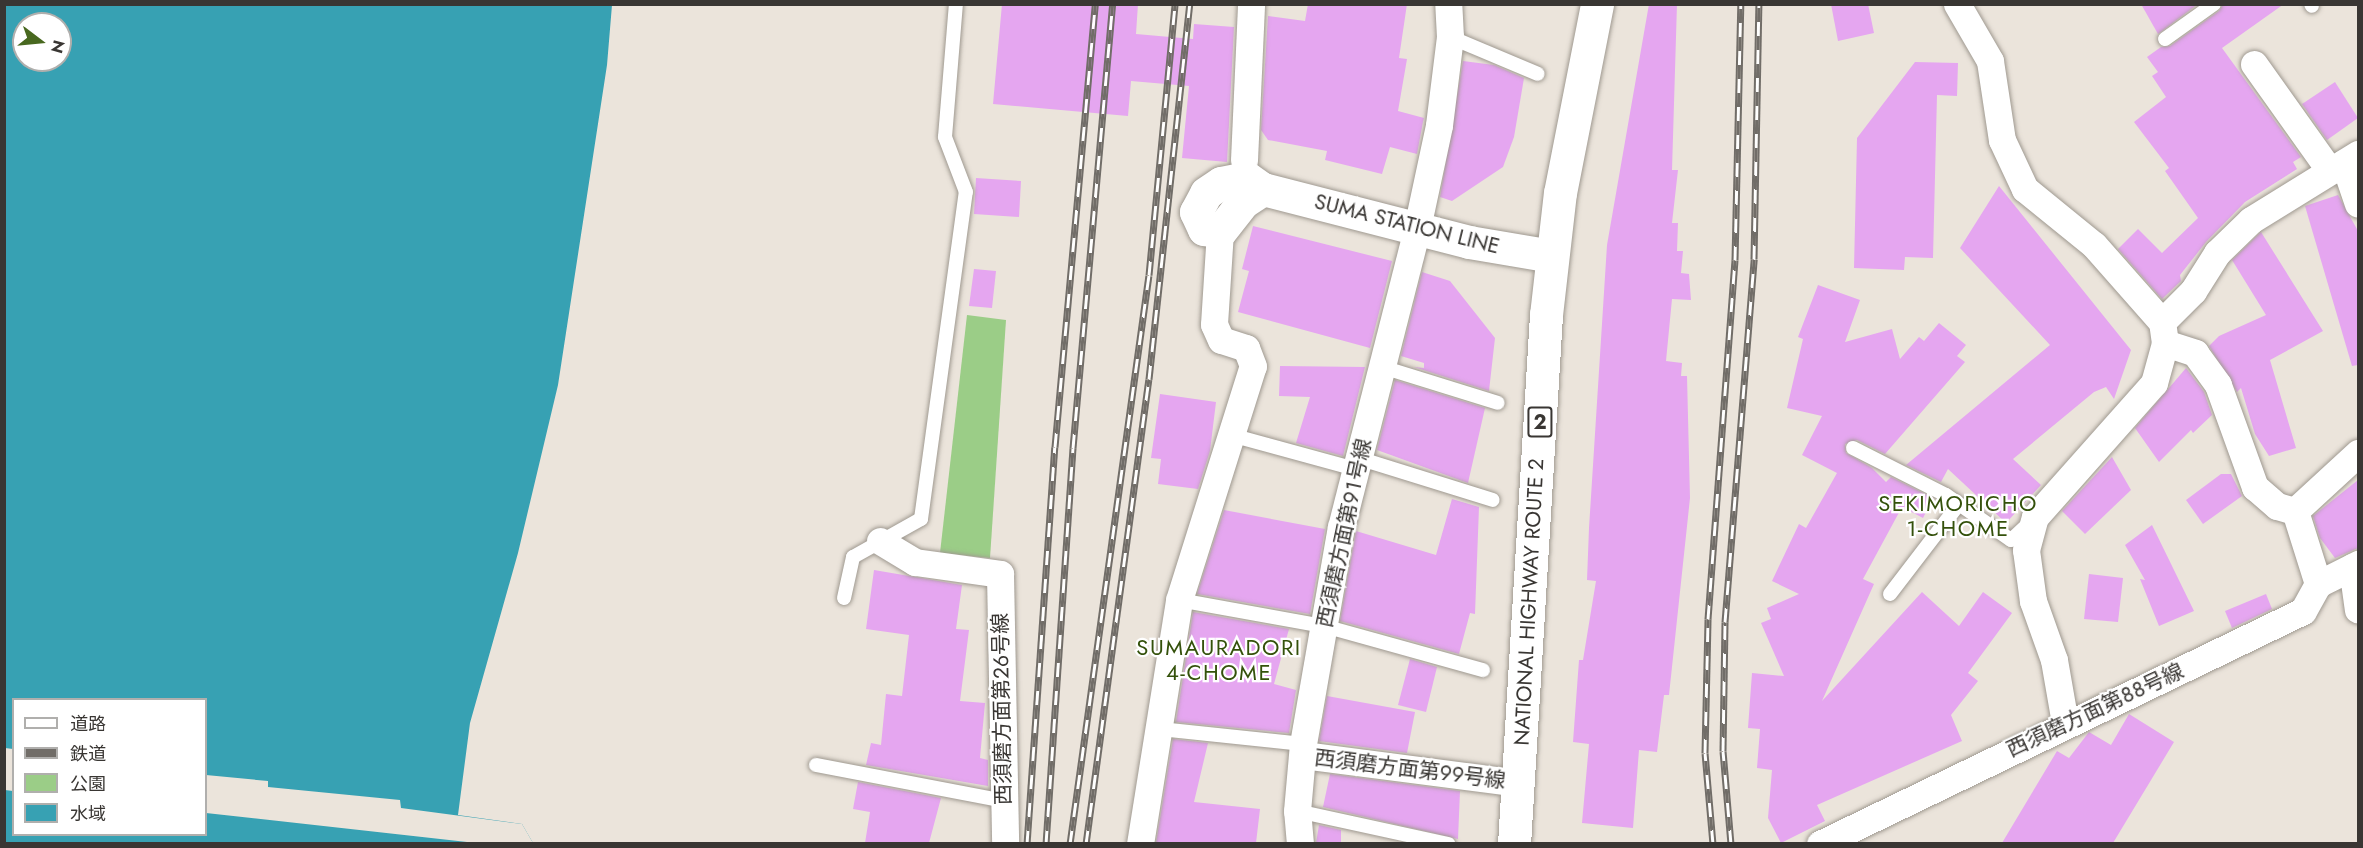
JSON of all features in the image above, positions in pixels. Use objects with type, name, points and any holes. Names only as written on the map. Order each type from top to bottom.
[{"type":"main road","name":"NATIONAL HIGHWAY ROUTE 2","points":[[1514,843],[1552,256],[1560,193],[1597,4]]},
{"type":"main road","name":"SUMA STATION LINE","points":[[1220,231],[1204,230],[1196,212],[1206,193],[1221,183],[1247,178],[1263,189],[1469,242],[1552,256]]},
{"type":"street","points":[[1244,160],[1251,4]]},
{"type":"street","name":"西須磨方面第９１号線","points":[[1300,843],[1297,811],[1303,750],[1324,626],[1357,464],[1417,228],[1439,125],[1450,37],[1448,4]]},
{"type":"street","points":[[1957,4],[1990,60],[2002,140],[2025,189],[2094,245],[2164,332],[2195,353],[2218,385],[2255,488],[2277,506],[2295,511]]},
{"type":"street","points":[[2254,64],[2344,163],[2358,204]]},
{"type":"street","points":[[2065,723],[2054,660],[2033,601],[2026,550],[2035,517],[2154,383],[2164,332],[2217,253],[2251,219],[2344,163]]},
{"type":"street","points":[[1140,843],[1179,600],[1253,366],[1246,348],[1221,340],[1214,324],[1220,231]]},
{"type":"street","points":[[2295,511],[2358,453]]},
{"type":"street","points":[[2295,511],[2318,584],[2355,566],[2358,610]]},
{"type":"street","name":"西須磨方面第２６号線","points":[[880,541],[915,562],[1000,574],[1005,843]]},
{"type":"street","name":"西須磨方面第８８号線","points":[[1820,843],[2065,723],[2303,611],[2318,584]]},
{"type":"street","name":"西須磨方面第９９号線","points":[[1303,750],[1518,783]]},
{"type":"lane","points":[[844,598],[853,557],[921,519],[966,192],[945,137],[956,4]]},
{"type":"lane","points":[[2165,39],[2214,4]]},
{"type":"lane","points":[[1450,37],[1538,74]]},
{"type":"lane","points":[[1382,367],[1498,403]]},
{"type":"lane","points":[[1231,435],[1357,464],[1492,500]]},
{"type":"lane","points":[[1853,448],[1959,504],[2012,540],[2035,517]]},
{"type":"lane","points":[[1890,594],[1959,504]]},
{"type":"lane","points":[[1179,600],[1324,626],[1484,670]]},
{"type":"lane","name":"西須磨方面第９９号線","points":[[1160,729],[1303,750]]},
{"type":"lane","points":[[816,765],[1004,801]]},
{"type":"lane","points":[[1297,811],[1448,843]]},
{"type":"green space","points":[[967,315],[1006,320],[990,558],[940,553]]},
{"type":"water","points":[[5,5],[612,5],[607,65],[558,385],[518,553],[470,723],[458,815],[522,824],[533,843],[5,844]]},
{"type":"pier","points":[[5,748],[12,749],[12,791],[5,790]]},
{"type":"pier","points":[[207,775],[268,781],[268,787],[400,800],[401,808],[522,824],[533,843],[476,843],[207,813]]},
{"type":"building","points":[[1002,4],[1138,4],[1136,34],[1193,39],[1194,24],[1234,27],[1227,162],[1182,158],[1189,86],[1131,81],[1128,116],[993,104]]},
{"type":"building","points":[[1308,4],[1407,4],[1399,58],[1407,59],[1398,111],[1424,118],[1417,154],[1390,147],[1382,174],[1325,160],[1327,151],[1268,140],[1261,130],[1268,16],[1305,21]]},
{"type":"building","points":[[1649,4],[1677,4],[1672,170],[1678,170],[1672,223],[1678,223],[1677,251],[1683,251],[1681,273],[1689,274],[1691,300],[1672,299],[1666,361],[1682,363],[1681,376],[1687,376],[1690,498],[1669,695],[1664,695],[1657,752],[1639,750],[1633,828],[1582,823],[1589,744],[1573,742],[1579,660],[1583,660],[1596,581],[1587,580],[1607,245]]},
{"type":"building","points":[[1831,4],[1868,4],[1874,33],[1838,41]]},
{"type":"building","points":[[2141,4],[2198,4],[2158,34]]},
{"type":"building","points":[[2223,4],[2284,4],[2222,48],[2301,157],[2293,162],[2297,169],[2245,202],[2206,242],[2180,275],[2181,281],[2162,299],[2118,249],[2138,229],[2162,253],[2198,218],[2165,171],[2169,168],[2134,122],[2166,97],[2152,76],[2158,72],[2147,57],[2161,47],[2170,46],[2219,11]]},
{"type":"building","points":[[1463,61],[1494,65],[1524,78],[1514,137],[1503,167],[1452,201],[1440,197]]},
{"type":"building","points":[[1915,62],[1958,63],[1957,96],[1937,95],[1933,258],[1905,257],[1904,270],[1854,268],[1857,138]]},
{"type":"building","points":[[2335,82],[2358,118],[2327,140],[2302,104]]},
{"type":"building","points":[[976,178],[1021,181],[1019,217],[974,214]]},
{"type":"building","points":[[1999,186],[2131,350],[2114,399],[2106,387],[2094,392],[2013,459],[2041,485],[2006,523],[1948,469],[1941,482],[1906,465],[2050,345],[1960,248]]},
{"type":"building","points":[[2338,195],[2358,231],[2358,365],[2352,366],[2305,206]]},
{"type":"building","points":[[1253,226],[1392,261],[1370,348],[1238,312],[1249,271],[1242,269]]},
{"type":"building","points":[[2261,232],[2323,331],[2270,360],[2296,448],[2269,456],[2255,434],[2241,388],[2237,392],[2209,346],[2219,336],[2266,315],[2232,260]]},
{"type":"building","points":[[974,269],[996,271],[992,308],[969,306]]},
{"type":"building","points":[[1422,272],[1450,281],[1495,338],[1489,391],[1414,367],[1424,368],[1424,363],[1401,356]]},
{"type":"building","points":[[1818,285],[1860,300],[1845,342],[1892,329],[1900,359],[1919,337],[1924,341],[1939,323],[1966,345],[1957,356],[1965,362],[1885,454],[1857,440],[1845,444],[1846,453],[1872,468],[1886,482],[1891,477],[1933,498],[1923,518],[1902,507],[1863,579],[1874,584],[1822,701],[1922,592],[1959,626],[1983,592],[2012,613],[1968,673],[1978,681],[1951,715],[1962,741],[1817,805],[1825,821],[1781,843],[1768,818],[1772,770],[1757,768],[1760,729],[1748,728],[1752,673],[1784,676],[1761,623],[1771,619],[1767,608],[1799,594],[1772,581],[1799,524],[1806,528],[1837,473],[1802,455],[1822,416],[1787,408],[1803,339],[1798,337]]},
{"type":"building","points":[[1280,366],[1365,367],[1343,456],[1296,443],[1310,397],[1279,396]]},
{"type":"building","points":[[2186,368],[2204,392],[2212,415],[2193,433],[2191,430],[2159,462],[2135,428]]},
{"type":"building","points":[[1395,380],[1485,408],[1468,483],[1377,450]]},
{"type":"building","points":[[1160,394],[1216,402],[1210,451],[1198,489],[1158,484],[1161,459],[1151,458]]},
{"type":"building","points":[[2112,457],[2131,490],[2085,534],[2062,511]]},
{"type":"building","points":[[2221,474],[2231,474],[2242,496],[2203,524],[2186,500]]},
{"type":"building","points":[[2358,480],[2358,548],[2335,558],[2320,538],[2313,516]]},
{"type":"building","points":[[1452,499],[1479,507],[1475,614],[1470,613],[1459,654],[1340,621],[1356,531],[1436,555]]},
{"type":"building","points":[[1224,510],[1325,529],[1310,614],[1197,594]]},
{"type":"building","points":[[2152,525],[2194,611],[2159,626],[2140,579],[2145,580],[2125,545]]},
{"type":"building","points":[[874,570],[962,585],[956,629],[969,630],[960,701],[985,703],[980,758],[988,760],[988,786],[866,765],[871,743],[881,745],[886,694],[902,696],[909,635],[866,629]]},
{"type":"building","points":[[2089,574],[2123,578],[2118,622],[2084,619]]},
{"type":"building","points":[[2266,594],[2272,609],[2232,628],[2225,611]]},
{"type":"building","points":[[1193,612],[1289,629],[1274,684],[1296,690],[1289,733],[1176,722]]},
{"type":"building","points":[[1410,659],[1437,667],[1426,712],[1398,705]]},
{"type":"building","points":[[1327,696],[1415,712],[1407,753],[1319,741]]},
{"type":"building","points":[[2129,714],[2174,742],[2113,843],[2002,843],[2057,751],[2069,758],[2089,732],[2111,745]]},
{"type":"building","points":[[1173,739],[1208,743],[1194,802],[1260,809],[1256,843],[1156,843]]},
{"type":"building","points":[[1330,774],[1460,791],[1458,839],[1323,807]]},
{"type":"building","points":[[858,782],[941,798],[929,843],[865,843],[870,812],[853,809]]},
{"type":"building","points":[[1319,825],[1341,830],[1341,843],[1316,843]]},
{"type":"railway","points":[[1027,844],[1055,447],[1095,4]]},
{"type":"railway","points":[[1046,844],[1073,448],[1113,4]]},
{"type":"railway","points":[[1070,844],[1149,275],[1175,4]]},
{"type":"railway","points":[[1086,844],[1149,379],[1190,4]]},
{"type":"railway","points":[[1713,844],[1705,753],[1708,619],[1735,260],[1741,4]]},
{"type":"railway","points":[[1731,844],[1723,751],[1725,622],[1754,259],[1759,4]]},
{"type":"district","name":"SEKIMORICHO 1-CHOME","points":[[1958,516]]},
{"type":"district","name":"SUMAURADORI 4-CHOME","points":[[1219,660]]}]
